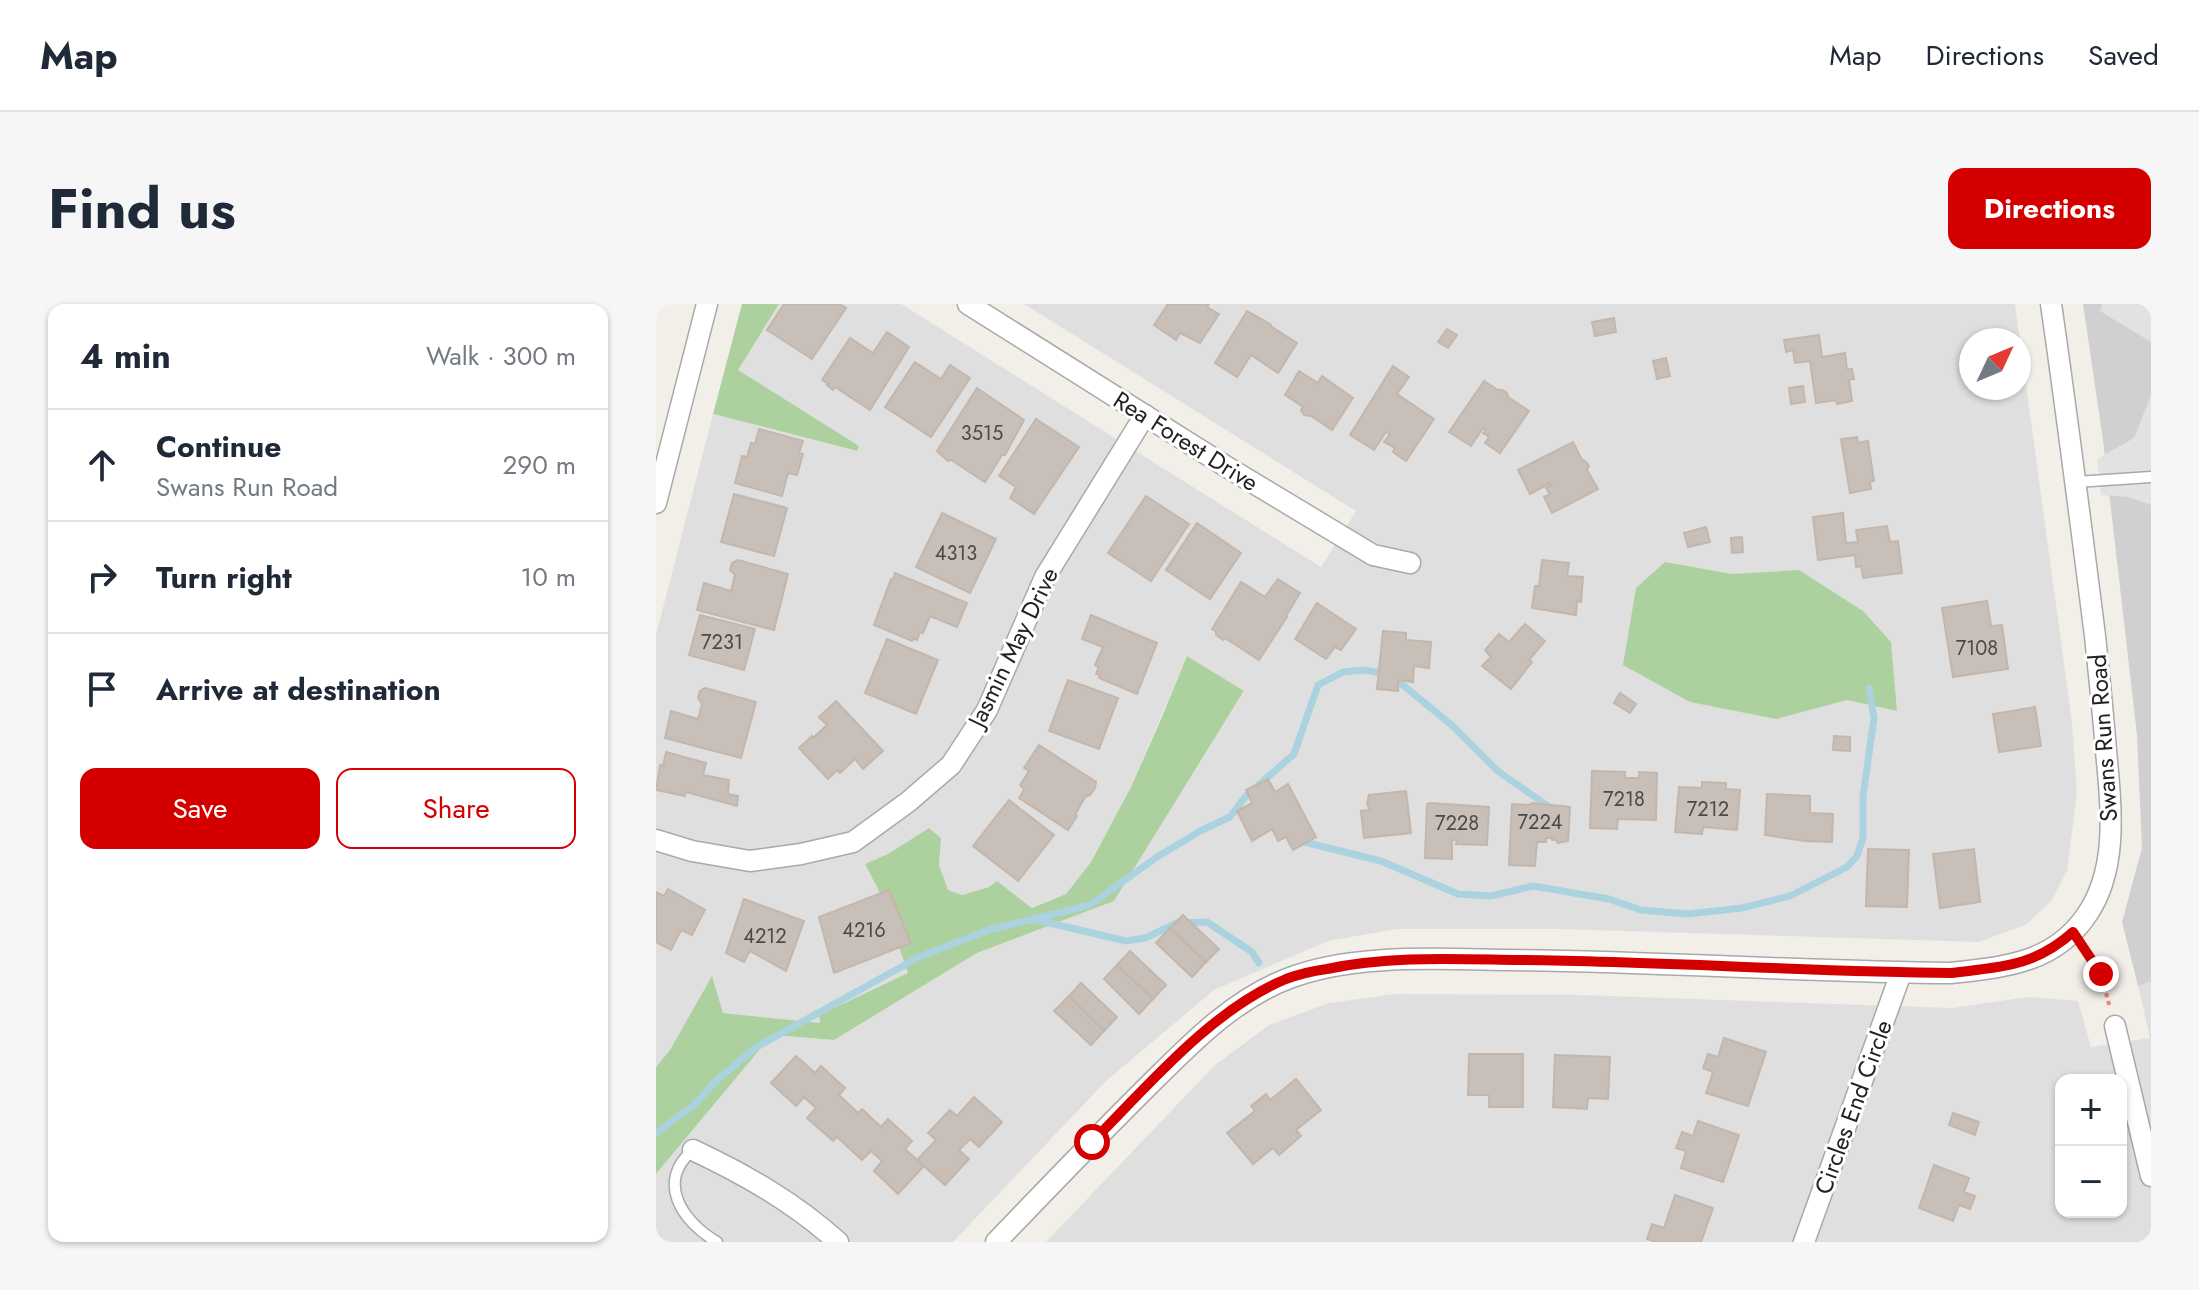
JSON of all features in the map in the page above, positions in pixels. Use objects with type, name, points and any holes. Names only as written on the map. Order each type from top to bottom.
[{"type":"street","points":[[656,503],[707,304]]},
{"type":"street","name":"Rea Forest Drive","points":[[968,304],[1373,555],[1410,563]]},
{"type":"street","name":"Swans Run Road","points":[[996,1242],[1209,1027],[1260,993],[1286,979],[1309,972],[1410,958],[1584,960],[1951,973],[2009,966],[2036,958],[2061,943],[2093,906],[2104,878],[2110,843],[2111,800],[2076,482],[2051,304]]},
{"type":"street","name":"Jasmin May Drive","points":[[656,840],[692,851],[750,861],[801,854],[853,842],[930,784],[951,765],[987,710],[1045,577],[1145,415]]},
{"type":"street","name":"Circles End Circle","points":[[1804,1242],[1901,973]]},
{"type":"street","points":[[2115,1026],[2151,1176]]},
{"type":"street","points":[[693,1150],[767,1188],[818,1224],[829,1239]]},
{"type":"lane","points":[[2076,482],[2151,477]]},
{"type":"lane","points":[[693,1150],[681,1158],[667,1186],[671,1199],[698,1231],[717,1242]]},
{"type":"path","points":[[2073,932],[2101,974],[2115,1026]]},
{"type":"shaded area","points":[[779,304],[901,304],[1321,567],[1356,511],[1024,304],[2015,304],[2018,328],[1959,328],[1959,400],[2028,400],[2072,722],[2077,792],[2067,871],[2051,901],[2027,924],[1979,942],[1559,929],[1397,929],[1328,941],[1214,990],[1106,1081],[953,1242],[656,1242],[656,1174],[772,1035],[834,1040],[977,953],[1114,901],[1244,692],[1187,656],[1131,787],[1091,862],[1066,894],[1032,908],[997,881],[989,887],[962,895],[948,890],[939,865],[941,838],[929,828],[888,854],[865,864],[881,895],[909,973],[819,1015],[820,1023],[723,1013],[712,977],[670,1050],[656,1067],[656,635],[713,414],[856,451],[737,370]]},
{"type":"shaded area","points":[[2083,304],[2151,304],[2151,981],[2138,986],[2122,922],[2142,848],[2137,735],[2103,440]]},
{"type":"shaded area","points":[[2102,304],[2151,304],[2151,342],[2100,311]]},
{"type":"shaded area","points":[[2151,395],[2151,505],[2128,497],[2101,495],[2097,459],[2134,438]]},
{"type":"shaded area","points":[[2151,981],[2151,1242],[1046,1242],[1215,1065],[1269,1025],[1329,1003],[1395,994],[1582,995],[1952,1008],[2028,997],[2078,1001],[2091,1047],[2150,1038],[2138,986]]},
{"type":"green space","points":[[742,304],[779,304],[738,370],[859,446],[857,451],[713,414]]},
{"type":"green space","points":[[1665,562],[1732,574],[1799,570],[1863,611],[1891,642],[1897,711],[1847,700],[1776,719],[1690,702],[1623,665],[1636,588]]},
{"type":"green space","points":[[1187,656],[1244,691],[1114,901],[977,953],[834,1040],[772,1035],[656,1174],[656,1067],[670,1050],[712,976],[723,1013],[820,1023],[819,1015],[908,973],[881,895],[865,864],[888,854],[929,828],[941,838],[939,865],[948,890],[962,895],[989,887],[997,881],[1032,908],[1066,894],[1091,862],[1131,787]]},
{"type":"building","points":[[784,304],[840,304],[846,308],[812,359],[767,330]]},
{"type":"building","points":[[1168,304],[1209,304],[1207,307],[1219,314],[1200,343],[1180,333],[1176,340],[1154,325]]},
{"type":"building","points":[[1247,311],[1297,343],[1278,373],[1251,355],[1237,377],[1215,363]]},
{"type":"building","points":[[1614,318],[1616,332],[1595,336],[1592,322]]},
{"type":"building","points":[[1447,329],[1457,335],[1448,348],[1438,342]]},
{"type":"building","points":[[887,332],[909,347],[870,410],[835,387],[833,390],[822,380],[850,338],[873,353]]},
{"type":"building","points":[[1819,335],[1822,357],[1845,353],[1847,369],[1852,369],[1854,379],[1849,380],[1852,401],[1816,403],[1810,361],[1795,363],[1793,350],[1786,352],[1784,340]]},
{"type":"building","points":[[1666,358],[1670,376],[1657,379],[1653,361]]},
{"type":"building","points":[[915,362],[941,379],[950,365],[970,378],[931,437],[885,407]]},
{"type":"building","points":[[1393,366],[1409,377],[1397,394],[1434,419],[1406,461],[1393,452],[1395,448],[1384,442],[1390,434],[1386,432],[1374,450],[1350,435]]},
{"type":"building","points":[[1299,371],[1318,383],[1322,376],[1353,398],[1332,430],[1311,416],[1304,415],[1303,407],[1285,395]]},
{"type":"building","points":[[1484,381],[1507,393],[1508,397],[1529,411],[1500,453],[1485,443],[1489,437],[1483,433],[1486,430],[1483,428],[1471,446],[1449,432]]},
{"type":"building","points":[[1803,386],[1805,402],[1791,404],[1789,388]]},
{"type":"building","points":[[977,388],[1024,420],[1005,455],[1002,455],[985,482],[948,461],[937,451]]},
{"type":"building","points":[[1036,419],[1079,447],[1034,514],[1010,498],[1016,487],[999,476]]},
{"type":"building","points":[[759,429],[803,441],[797,475],[788,473],[782,496],[735,483],[742,456],[747,457]]},
{"type":"building","points":[[1857,437],[1858,443],[1868,441],[1874,481],[1870,482],[1871,489],[1850,493],[1841,439]]},
{"type":"building","points":[[1573,442],[1582,460],[1589,466],[1587,470],[1598,489],[1552,513],[1544,497],[1550,494],[1546,488],[1550,483],[1530,494],[1518,470]]},
{"type":"building","points":[[734,494],[787,508],[774,556],[721,542]]},
{"type":"building","points":[[1146,496],[1189,524],[1151,581],[1108,553]]},
{"type":"building","points":[[942,513],[996,539],[970,593],[916,567]]},
{"type":"building","points":[[1843,513],[1846,543],[1858,542],[1856,530],[1887,526],[1890,542],[1898,541],[1902,573],[1863,578],[1861,566],[1856,567],[1855,555],[1818,560],[1813,517]]},
{"type":"building","points":[[1197,523],[1241,553],[1210,599],[1166,570]]},
{"type":"building","points":[[1706,527],[1710,542],[1688,547],[1684,533]]},
{"type":"building","points":[[1742,537],[1743,552],[1732,553],[1731,538]]},
{"type":"building","points":[[738,560],[788,574],[774,630],[697,610],[704,583],[731,591],[735,575],[730,570],[732,563]]},
{"type":"building","points":[[1542,560],[1569,563],[1567,576],[1583,577],[1581,602],[1577,601],[1576,615],[1532,608]]},
{"type":"building","points":[[895,573],[967,603],[957,627],[930,616],[923,633],[920,632],[917,640],[913,638],[912,641],[874,625]]},
{"type":"building","points":[[1278,579],[1300,593],[1259,660],[1216,635],[1212,629],[1241,582],[1265,597]]},
{"type":"building","points":[[1987,601],[1991,626],[2002,625],[2008,669],[1953,677],[1942,608]]},
{"type":"building","points":[[1317,603],[1356,629],[1341,650],[1335,647],[1326,659],[1295,639]]},
{"type":"building","points":[[700,615],[755,629],[744,670],[689,655]]},
{"type":"building","points":[[1091,615],[1157,643],[1137,694],[1096,674],[1099,667],[1095,665],[1103,647],[1082,639]]},
{"type":"building","points":[[1525,624],[1545,641],[1511,689],[1482,666],[1491,657],[1485,650],[1499,634],[1509,642]]},
{"type":"building","points":[[1383,631],[1406,633],[1406,640],[1431,642],[1429,668],[1414,666],[1413,682],[1398,680],[1398,691],[1377,689]]},
{"type":"building","points":[[887,639],[938,660],[916,714],[865,693]]},
{"type":"building","points":[[1068,680],[1118,698],[1099,749],[1049,731]]},
{"type":"building","points":[[705,688],[756,702],[741,758],[665,738],[671,711],[698,719],[702,704],[698,698]]},
{"type":"building","points":[[1620,693],[1636,704],[1630,713],[1614,703]]},
{"type":"building","points":[[836,701],[883,751],[863,769],[855,759],[828,779],[799,748],[827,725],[819,717]]},
{"type":"building","points":[[2035,707],[2041,746],[1999,752],[1993,714]]},
{"type":"building","points":[[1834,736],[1850,737],[1850,751],[1833,750]]},
{"type":"building","points":[[1039,745],[1096,782],[1068,830],[1019,798],[1024,790],[1020,785],[1029,771],[1024,768]]},
{"type":"building","points":[[666,752],[706,763],[703,775],[729,780],[728,794],[738,796],[737,806],[686,792],[685,796],[656,790],[660,765],[663,766]]},
{"type":"building","points":[[1592,771],[1625,772],[1625,778],[1639,778],[1639,772],[1657,773],[1656,820],[1618,819],[1617,829],[1590,828]]},
{"type":"building","points":[[1268,779],[1275,792],[1288,784],[1316,837],[1293,850],[1286,837],[1278,841],[1272,829],[1252,841],[1237,811],[1252,803],[1246,790]]},
{"type":"building","points":[[1702,782],[1726,783],[1726,789],[1740,790],[1737,830],[1703,827],[1702,834],[1675,832],[1679,787],[1702,788]]},
{"type":"building","points":[[1406,791],[1411,833],[1364,838],[1361,811],[1370,810],[1367,804],[1369,795]]},
{"type":"building","points":[[1767,794],[1810,796],[1810,813],[1833,814],[1832,842],[1765,835]]},
{"type":"building","points":[[1009,800],[1054,835],[1018,881],[973,846]]},
{"type":"building","points":[[1427,804],[1489,807],[1487,845],[1456,844],[1457,840],[1452,840],[1452,859],[1425,858]]},
{"type":"building","points":[[1512,804],[1570,807],[1568,841],[1558,843],[1546,838],[1546,842],[1537,842],[1535,866],[1509,865]]},
{"type":"building","points":[[1868,849],[1909,850],[1907,907],[1866,906]]},
{"type":"building","points":[[1974,849],[1980,902],[1940,908],[1933,854]]},
{"type":"building","points":[[668,889],[705,910],[692,935],[681,930],[671,950],[656,942],[656,892],[664,896]]},
{"type":"building","points":[[889,890],[911,943],[834,973],[819,917]]},
{"type":"building","points":[[744,899],[804,921],[786,971],[750,951],[744,962],[726,953]]},
{"type":"building","points":[[1183,915],[1219,949],[1206,962],[1170,928]]},
{"type":"building","points":[[1170,928],[1206,962],[1192,977],[1156,943]]},
{"type":"building","points":[[1130,951],[1166,985],[1153,999],[1117,965]]},
{"type":"building","points":[[1117,965],[1153,999],[1139,1014],[1104,979]]},
{"type":"building","points":[[1081,983],[1117,1017],[1104,1031],[1069,996]]},
{"type":"building","points":[[1069,996],[1104,1031],[1091,1045],[1054,1011]]},
{"type":"building","points":[[1724,1038],[1766,1052],[1748,1106],[1706,1093],[1713,1072],[1703,1068],[1708,1054],[1718,1057]]},
{"type":"building","points":[[1469,1054],[1523,1054],[1523,1107],[1489,1107],[1489,1095],[1468,1095]]},
{"type":"building","points":[[1555,1055],[1610,1057],[1608,1099],[1588,1098],[1587,1109],[1553,1107]]},
{"type":"building","points":[[796,1056],[815,1073],[821,1066],[845,1088],[839,1095],[858,1113],[862,1109],[881,1127],[888,1119],[912,1141],[905,1149],[924,1166],[898,1194],[874,1171],[882,1161],[871,1151],[862,1160],[837,1137],[833,1141],[807,1118],[816,1108],[804,1097],[796,1106],[771,1083]]},
{"type":"building","points":[[1296,1079],[1321,1110],[1296,1130],[1301,1136],[1279,1155],[1273,1148],[1253,1164],[1227,1133],[1255,1111],[1251,1106],[1266,1094],[1270,1100]]},
{"type":"building","points":[[974,1097],[1002,1122],[979,1147],[970,1139],[959,1150],[969,1159],[945,1185],[917,1160],[936,1140],[928,1133],[950,1110],[957,1116]]},
{"type":"building","points":[[1953,1113],[1979,1122],[1975,1135],[1949,1125]]},
{"type":"building","points":[[1698,1121],[1739,1135],[1723,1182],[1681,1168],[1686,1151],[1676,1148],[1682,1132],[1693,1136]]},
{"type":"building","points":[[1934,1165],[1969,1178],[1964,1192],[1975,1196],[1970,1209],[1959,1205],[1953,1221],[1919,1208]]},
{"type":"building","points":[[1675,1195],[1713,1208],[1701,1242],[1656,1242],[1647,1239],[1652,1224],[1664,1228]]},
{"type":"waterway","points":[[656,1133],[693,1106],[718,1079],[755,1048],[919,957],[989,930],[1090,905],[1157,857],[1230,817],[1245,797],[1294,754],[1318,685],[1343,672],[1363,670],[1383,673],[1404,686],[1454,727],[1499,772],[1552,809]]},
{"type":"waterway","points":[[1300,841],[1381,861],[1458,894],[1491,896],[1533,886],[1609,899],[1641,910],[1688,914],[1742,908],[1790,896],[1847,867],[1857,856],[1863,838],[1863,796],[1874,718],[1869,688]]},
{"type":"waterway","points":[[1037,920],[1126,941],[1145,938],[1177,923],[1207,922],[1252,952],[1259,963]]},
{"type":"route","points":[[1092,1142],[1209,1027],[1235,1008],[1286,979],[1352,964],[1410,958],[1584,960],[1951,973],[2009,966],[2036,958],[2073,932],[2101,974]]}]
